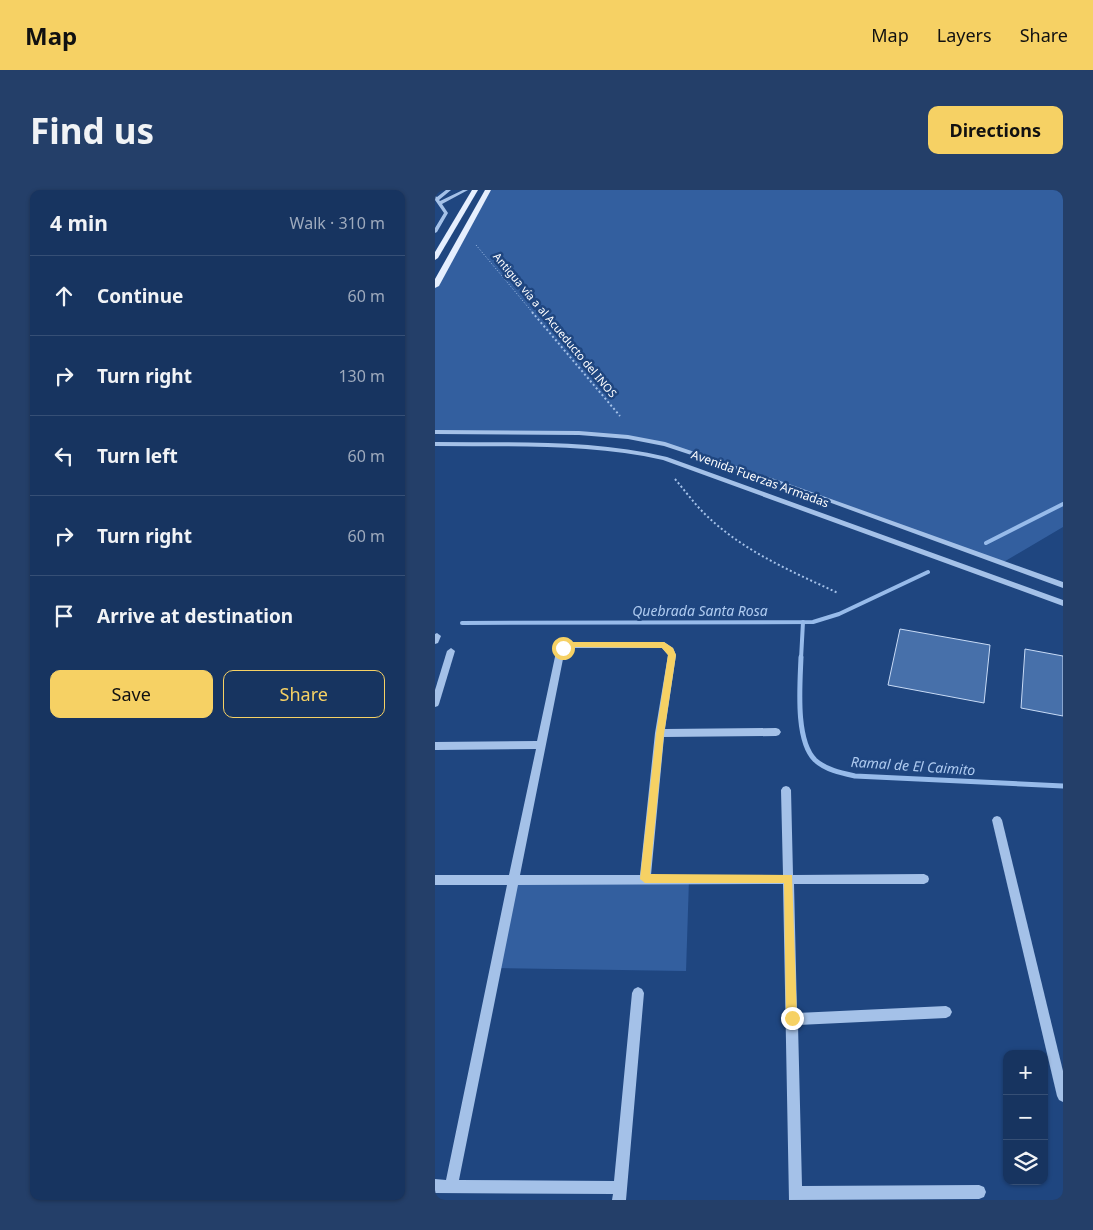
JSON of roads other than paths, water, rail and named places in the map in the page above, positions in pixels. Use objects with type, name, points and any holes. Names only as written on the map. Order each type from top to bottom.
[{"type":"main road","points":[[435,258],[475,190]]},
{"type":"main road","points":[[435,286],[487,190]]},
{"type":"street","points":[[437,200],[449,190]]},
{"type":"street","points":[[437,200],[466,190]]},
{"type":"street","points":[[435,232],[446,213],[437,200]]},
{"type":"street","name":"Avenida Fuerzas Armadas","points":[[435,432],[579,432],[628,437],[665,444],[1063,584]]},
{"type":"street","name":"Avenida Fuerzas Armadas","points":[[435,444],[577,445],[633,451],[665,458],[1063,603]]},
{"type":"street","points":[[451,1186],[560,652],[563,648],[570,645],[664,645],[670,650],[672,655],[660,734],[645,879]]},
{"type":"street","points":[[435,704],[451,651]]},
{"type":"street","points":[[660,734],[776,732]]},
{"type":"street","points":[[435,746],[540,745]]},
{"type":"street","points":[[787,790],[795,1197],[979,1192]]},
{"type":"street","points":[[997,820],[1063,1096]]},
{"type":"street","points":[[435,880],[924,879]]},
{"type":"street","points":[[435,1186],[619,1194],[637,993]]},
{"type":"street","points":[[792,1018],[945,1012]]},
{"type":"waterway","name":"Quebrada Santa Rosa","points":[[986,543],[1063,504]]},
{"type":"waterway","name":"Quebrada Santa Rosa","points":[[803,622],[813,622],[839,614],[928,572]]},
{"type":"waterway","name":"Quebrada Santa Rosa","points":[[462,623],[803,622]]},
{"type":"waterway","name":"Ramal de El Caimito","points":[[801,659],[803,622]]},
{"type":"waterway","name":"Ramal de El Caimito","points":[[801,657],[800,712],[804,739],[815,760],[829,769],[855,776],[1063,786]]}]
